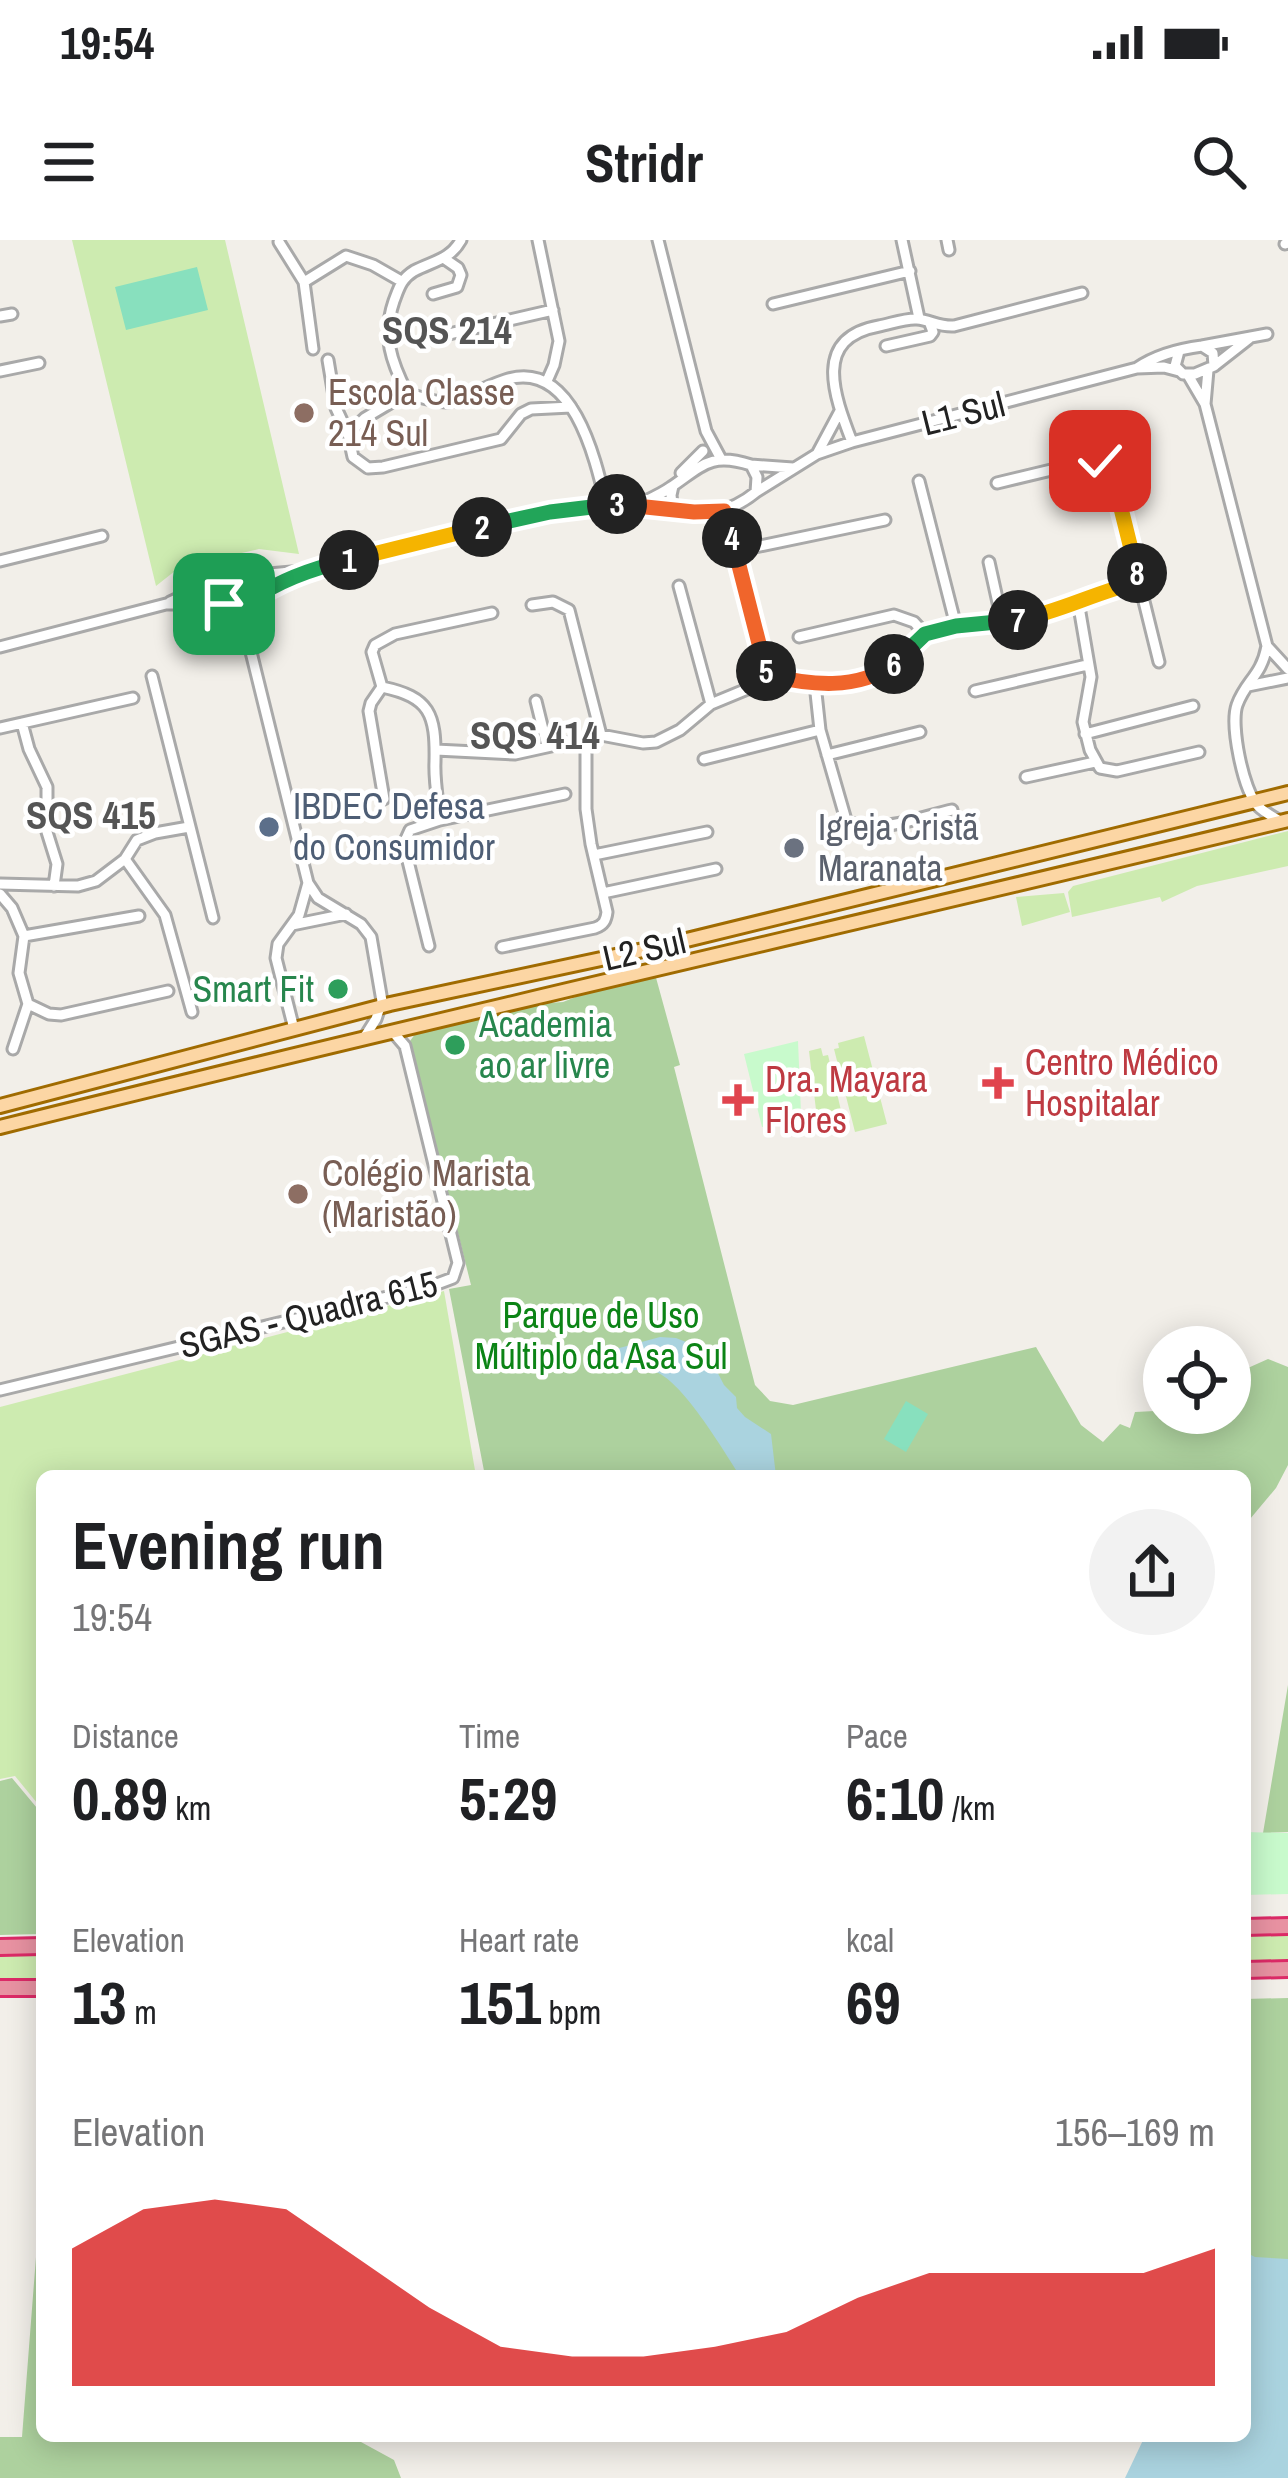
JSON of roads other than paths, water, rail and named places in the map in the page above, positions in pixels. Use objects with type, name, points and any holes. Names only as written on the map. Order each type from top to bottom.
[{"type":"highway","points":[[1251,1927],[1288,1926]]},
{"type":"highway","points":[[0,1947],[36,1946]]},
{"type":"highway","points":[[1251,1970],[1288,1969]]},
{"type":"highway","points":[[0,1988],[36,1988]]},
{"type":"main road","name":"L2 Sul","points":[[0,1106],[381,1006],[662,946],[1288,794]]},
{"type":"main road","points":[[1178,820],[1175,834],[1182,845]]},
{"type":"main road","name":"L2 Sul","points":[[0,1127],[1285,821]]},
{"type":"main road","points":[[1150,827],[1159,838],[1157,851]]},
{"type":"main road","points":[[454,990],[460,996],[460,1015]]},
{"type":"main road","points":[[219,1050],[217,1061],[223,1072]]},
{"type":"street","points":[[407,393],[389,354],[387,332],[401,280],[445,259],[460,240]]},
{"type":"street","points":[[538,240],[559,341],[547,381]]},
{"type":"street","points":[[658,240],[706,430],[718,455],[751,465],[793,468]]},
{"type":"street","points":[[902,240],[919,319]]},
{"type":"street","points":[[279,242],[304,282],[314,349]]},
{"type":"street","points":[[304,282],[346,256],[401,280]]},
{"type":"street","points":[[433,294],[460,282],[458,268],[445,259]]},
{"type":"street","points":[[773,304],[910,271]]},
{"type":"street","points":[[852,442],[840,411],[833,367],[840,346],[857,330],[919,319],[954,326],[1082,293]]},
{"type":"street","points":[[436,337],[553,310]]},
{"type":"street","points":[[886,346],[930,336],[930,324]]},
{"type":"street","points":[[1202,346],[1267,334]]},
{"type":"street","points":[[1211,368],[1251,337]]},
{"type":"street","points":[[1202,346],[1213,353],[1205,404]]},
{"type":"street","name":"L1 Sul","points":[[1137,368],[1150,358],[1202,346]]},
{"type":"street","points":[[1179,351],[1174,360],[1205,404],[1267,646],[1288,673],[1248,686]]},
{"type":"street","points":[[328,360],[338,416],[353,458],[368,468],[501,439],[531,409],[571,407]]},
{"type":"street","points":[[0,371],[39,363]]},
{"type":"street","name":"L1 Sul","points":[[724,511],[818,454],[852,442],[1137,368],[1184,373],[1211,368]]},
{"type":"street","points":[[348,434],[407,393],[440,403],[459,402],[512,377],[530,376],[547,381],[571,407],[590,446],[606,504]]},
{"type":"street","points":[[818,454],[840,411]]},
{"type":"street","points":[[701,464],[706,430]]},
{"type":"street","points":[[662,492],[703,451]]},
{"type":"street","points":[[635,506],[718,455],[764,466]]},
{"type":"street","points":[[997,482],[1093,460],[1111,468],[1160,662]]},
{"type":"street","points":[[751,465],[757,477],[756,492]]},
{"type":"street","points":[[585,507],[601,481]]},
{"type":"street","points":[[920,482],[956,626]]},
{"type":"street","points":[[674,486],[672,504],[681,511]]},
{"type":"street","points":[[166,604],[237,576],[303,571],[585,507],[606,504],[724,511],[767,675]]},
{"type":"street","points":[[736,551],[885,520]]},
{"type":"street","points":[[0,562],[102,536]]},
{"type":"street","points":[[989,562],[1002,621]]},
{"type":"street","points":[[0,647],[166,604],[244,605],[303,571]]},
{"type":"street","points":[[247,576],[255,584],[250,648]]},
{"type":"street","points":[[220,582],[216,593],[250,648],[308,884],[318,898],[362,924],[371,937],[381,1006],[364,1038]]},
{"type":"street","points":[[436,750],[515,754],[601,735],[656,742],[767,675],[815,684],[864,680],[879,675],[925,634],[1024,619],[1096,592],[1139,582]]},
{"type":"street","points":[[679,586],[712,704]]},
{"type":"street","points":[[1078,601],[1090,686],[1083,710],[1085,734],[1095,762],[1100,768],[1118,771],[1199,752]]},
{"type":"street","points":[[532,605],[553,602],[569,610],[601,735]]},
{"type":"street","points":[[382,687],[372,652],[375,644],[492,613]]},
{"type":"street","points":[[799,637],[894,615],[914,622],[925,634]]},
{"type":"street","points":[[1267,646],[1262,668],[1248,686],[1233,721],[1255,802],[1285,821]]},
{"type":"street","points":[[975,691],[1088,665]]},
{"type":"street","points":[[152,676],[213,918]]},
{"type":"street","points":[[815,684],[820,730],[844,817],[853,825],[873,827],[952,809]]},
{"type":"street","points":[[382,687],[421,700],[429,710],[440,820]]},
{"type":"street","points":[[382,687],[369,711],[384,799]]},
{"type":"street","points":[[0,728],[133,698]]},
{"type":"street","points":[[536,701],[547,746]]},
{"type":"street","points":[[1085,734],[1193,706]]},
{"type":"street","points":[[22,723],[28,749],[47,787],[45,816],[57,864],[54,886]]},
{"type":"street","points":[[704,759],[820,730]]},
{"type":"street","points":[[826,755],[920,732]]},
{"type":"street","points":[[502,947],[601,926],[608,911],[586,809],[586,739]]},
{"type":"street","points":[[1026,778],[1095,762]]},
{"type":"street","points":[[429,946],[405,841],[410,830],[566,794]]},
{"type":"street","points":[[0,884],[78,886],[96,880],[124,859],[143,836],[189,827]]},
{"type":"street","points":[[594,855],[707,832]]},
{"type":"street","points":[[124,859],[165,915],[192,1012]]},
{"type":"street","points":[[603,893],[716,869]]},
{"type":"street","points":[[294,1029],[276,958],[278,944],[304,903],[308,884]]},
{"type":"street","points":[[0,894],[24,936],[19,973],[28,1004],[13,1049]]},
{"type":"street","points":[[291,925],[346,914]]},
{"type":"street","points":[[24,936],[139,916]]},
{"type":"street","points":[[28,1004],[61,1015],[168,991]]},
{"type":"street","points":[[405,1046],[412,1027]]},
{"type":"street","name":"SGAS - Quadra 615","points":[[0,1390],[453,1278],[458,1263],[405,1046],[393,1032]]},
{"type":"water","points":[[660,1337],[706,1350],[724,1385],[736,1397],[737,1408],[771,1434],[775,1470],[736,1470],[676,1387],[653,1371],[614,1373],[612,1350]]},
{"type":"water","points":[[1251,2255],[1288,2259],[1288,2478],[1125,2478],[1142,2442],[1251,2442]]},
{"type":"place","name":"Escola Classe 214 Sul","points":[[304,413]]},
{"type":"place","name":"IBDEC Defesa do Consumidor","points":[[269,827]]},
{"type":"place","name":"Igreja Cristã Maranata","points":[[794,848]]},
{"type":"place","name":"Smart Fit","points":[[338,989]]},
{"type":"place","name":"Academia ao ar livre","points":[[455,1045]]},
{"type":"place","name":"Centro Médico Hospitalar","points":[[998,1083]]},
{"type":"place","name":"Dra. Mayara Flores","points":[[738,1100]]},
{"type":"place","name":"Colégio Marista (Maristão)","points":[[298,1194]]},
{"type":"district","name":"SQS 214","points":[[447,330]]},
{"type":"district","name":"SQS 414","points":[[535,735]]},
{"type":"district","name":"SQS 415","points":[[91,815]]},
{"type":"park label","name":"Parque de Uso Múltiplo da Asa Sul","points":[[601,1336]]}]
